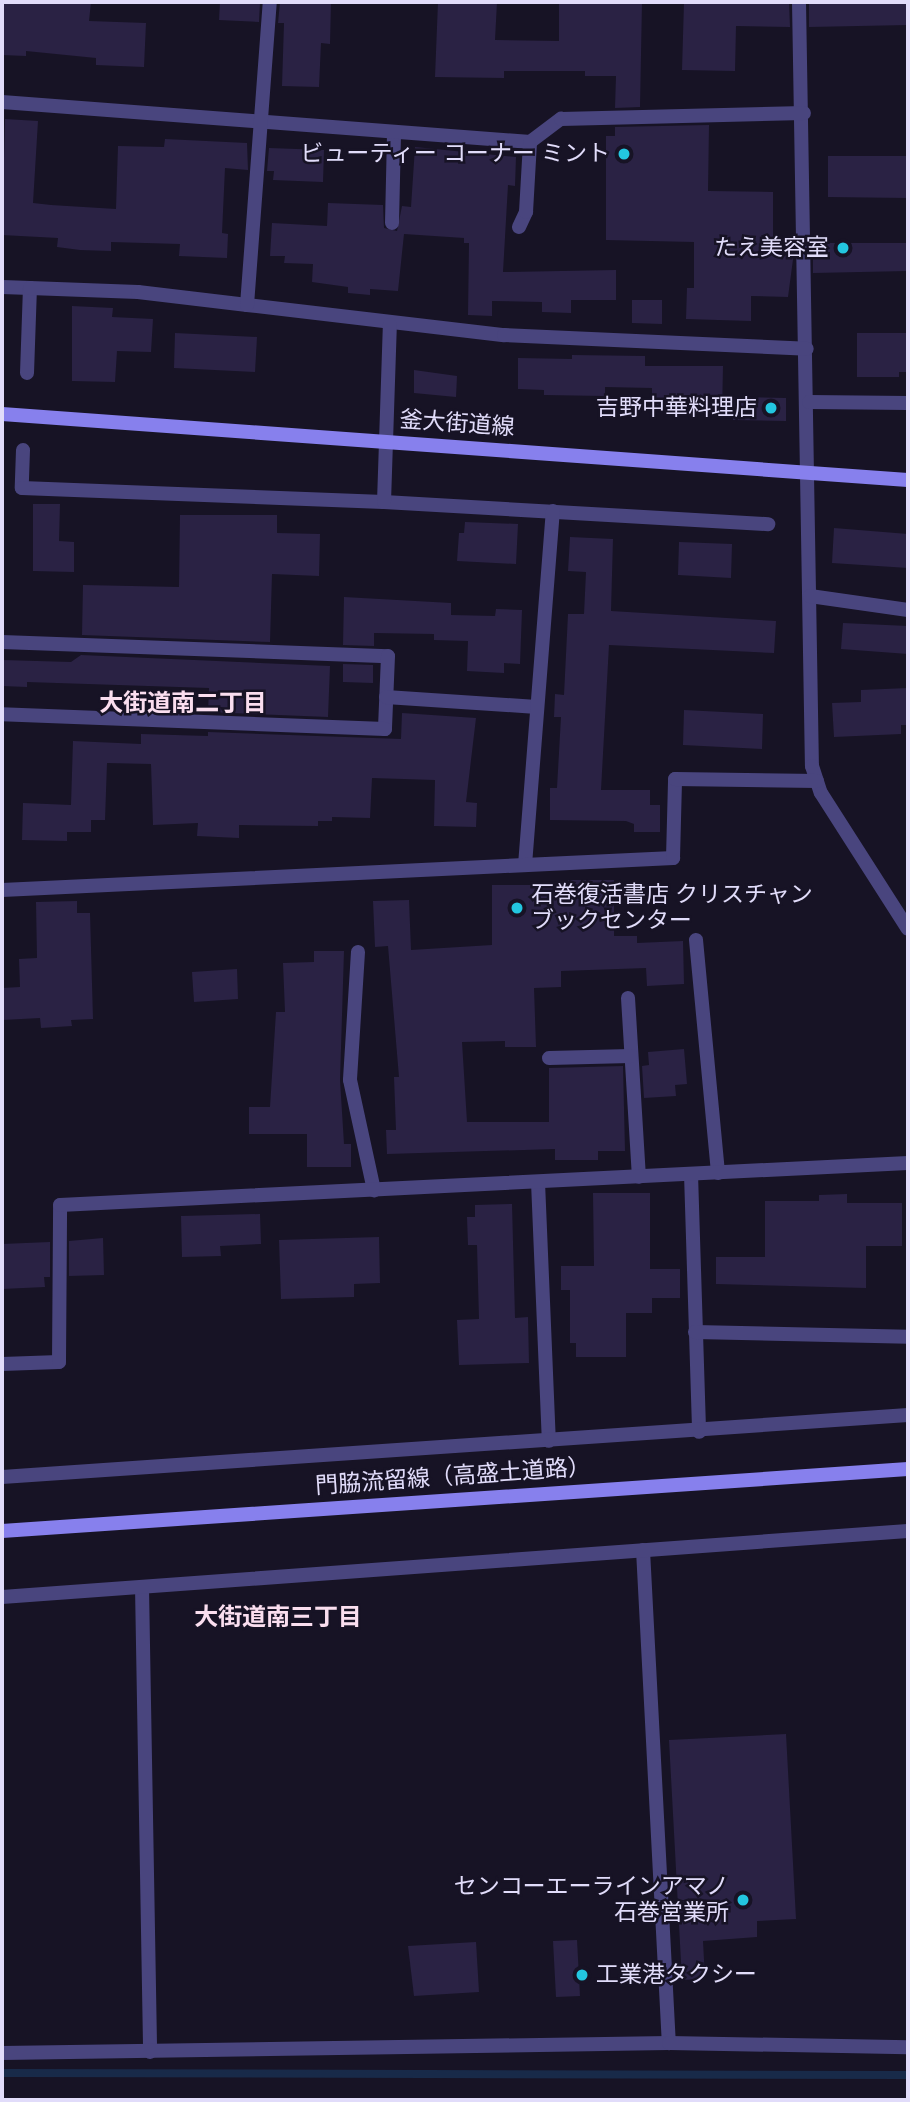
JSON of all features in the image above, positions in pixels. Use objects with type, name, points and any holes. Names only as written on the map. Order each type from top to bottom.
[{"type":"street","points":[[247,305],[263,123],[270,2]]},
{"type":"street","points":[[799,2],[804,113],[809,402],[812,766],[817,781],[908,929]]},
{"type":"street","points":[[2,102],[530,142],[561,119],[804,113]]},
{"type":"street","points":[[392,223],[394,133]]},
{"type":"street","points":[[519,227],[526,212],[530,142]]},
{"type":"street","points":[[2,287],[138,292],[390,325],[807,349]]},
{"type":"street","points":[[27,373],[30,288]]},
{"type":"street","points":[[384,502],[390,325]]},
{"type":"street","points":[[809,402],[908,403]]},
{"type":"street","name":"釜大街道線","points":[[2,414],[908,480]]},
{"type":"street","points":[[23,450],[22,488],[384,502],[768,524]]},
{"type":"street","points":[[525,865],[553,511]]},
{"type":"street","points":[[810,596],[908,610]]},
{"type":"street","points":[[2,642],[388,656],[385,729],[2,714]]},
{"type":"street","points":[[387,697],[537,707]]},
{"type":"street","points":[[2,890],[673,858],[676,779],[817,781]]},
{"type":"street","points":[[696,940],[718,1173]]},
{"type":"street","points":[[358,952],[351,1080],[374,1190]]},
{"type":"street","points":[[628,998],[639,1177]]},
{"type":"street","points":[[549,1058],[631,1056]]},
{"type":"street","points":[[2,1364],[59,1362],[60,1205],[908,1163]]},
{"type":"street","points":[[691,1174],[699,1432]]},
{"type":"street","points":[[538,1182],[549,1441]]},
{"type":"street","points":[[695,1332],[908,1337]]},
{"type":"street","points":[[2,1477],[699,1432],[908,1415]]},
{"type":"street","name":"門脇流留線（高盛土道路）","points":[[2,1531],[908,1469]]},
{"type":"street","points":[[2,1597],[908,1531]]},
{"type":"street","points":[[643,1550],[669,2043]]},
{"type":"street","points":[[142,1587],[150,2052]]},
{"type":"street","points":[[2,2053],[669,2043],[908,2047]]},
{"type":"building","points":[[2,2],[91,2],[89,21],[146,23],[144,67],[96,65],[96,58],[26,51],[26,56],[2,55]]},
{"type":"building","points":[[220,2],[260,2],[259,22],[219,20]]},
{"type":"building","points":[[280,2],[331,2],[330,44],[321,43],[319,87],[282,86],[284,23],[278,23]]},
{"type":"building","points":[[438,2],[497,2],[495,40],[559,41],[559,2],[642,2],[640,107],[615,108],[616,76],[585,76],[585,71],[504,71],[504,78],[435,77]]},
{"type":"building","points":[[684,2],[789,2],[790,27],[736,26],[735,71],[682,70]]},
{"type":"building","points":[[809,2],[908,2],[908,25],[809,27]]},
{"type":"building","points":[[5,119],[38,121],[33,203],[51,205],[116,209],[118,146],[164,147],[165,139],[247,143],[248,170],[225,168],[222,233],[228,234],[227,258],[179,256],[180,244],[111,242],[111,251],[80,250],[57,247],[58,238],[2,235]]},
{"type":"building","points":[[709,125],[708,191],[773,192],[773,252],[794,252],[788,297],[751,296],[751,321],[686,319],[687,288],[694,288],[694,242],[606,240],[606,136],[615,136],[615,127]]},
{"type":"building","points":[[415,147],[516,157],[515,186],[508,185],[503,272],[616,270],[616,300],[571,300],[571,313],[542,312],[542,302],[492,301],[492,316],[468,315],[469,243],[464,243],[464,238],[404,234],[398,291],[370,289],[370,295],[348,293],[348,287],[312,282],[313,264],[284,263],[285,256],[270,256],[272,223],[327,226],[328,203],[383,205],[384,228],[397,231],[402,206],[411,207]]},
{"type":"building","points":[[269,148],[324,150],[323,182],[273,180],[274,171],[267,171]]},
{"type":"building","points":[[828,156],[908,156],[908,198],[828,197]]},
{"type":"building","points":[[824,243],[908,243],[908,271],[813,273],[813,252],[824,253]]},
{"type":"building","points":[[632,300],[662,300],[662,324],[632,323]]},
{"type":"building","points":[[72,306],[113,308],[112,317],[153,319],[151,352],[117,351],[115,382],[72,381]]},
{"type":"building","points":[[175,333],[257,337],[255,372],[174,368]]},
{"type":"building","points":[[857,333],[908,333],[908,372],[899,372],[899,377],[857,377]]},
{"type":"building","points":[[572,355],[645,356],[645,366],[723,366],[722,414],[652,410],[652,388],[605,387],[605,396],[544,395],[544,390],[518,389],[518,358],[572,359]]},
{"type":"building","points":[[414,370],[457,376],[456,397],[414,393]]},
{"type":"building","points":[[733,397],[786,398],[786,421],[733,420]]},
{"type":"building","points":[[33,504],[60,504],[59,541],[74,542],[74,572],[33,571]]},
{"type":"building","points":[[180,515],[277,515],[277,533],[320,534],[319,576],[272,574],[270,642],[82,635],[83,585],[179,587]]},
{"type":"building","points":[[465,522],[518,524],[516,564],[457,561],[459,533],[464,533]]},
{"type":"building","points":[[834,528],[908,534],[908,568],[832,563]]},
{"type":"building","points":[[570,537],[613,539],[611,611],[776,621],[774,653],[609,645],[601,790],[650,790],[650,805],[660,805],[660,832],[634,832],[634,824],[626,821],[550,820],[550,788],[557,788],[561,717],[554,717],[555,694],[564,695],[568,614],[584,614],[586,572],[568,571]]},
{"type":"building","points":[[679,542],[732,544],[731,578],[678,575]]},
{"type":"building","points":[[344,597],[451,603],[451,615],[495,616],[496,609],[522,610],[520,664],[504,663],[504,673],[467,671],[468,641],[434,640],[434,634],[374,633],[374,646],[343,645]]},
{"type":"building","points":[[843,623],[908,626],[908,654],[841,649]]},
{"type":"building","points":[[81,655],[330,666],[328,717],[208,712],[209,688],[27,682],[27,687],[2,686],[2,660],[71,662]]},
{"type":"building","points":[[343,664],[373,665],[373,683],[343,682]]},
{"type":"building","points":[[908,688],[908,725],[901,725],[901,734],[834,737],[832,703],[861,702],[861,690]]},
{"type":"building","points":[[684,710],[763,714],[762,749],[683,745]]},
{"type":"building","points":[[402,713],[476,718],[466,802],[477,803],[476,827],[434,826],[435,780],[372,778],[370,818],[332,817],[332,821],[318,821],[318,826],[239,825],[239,838],[197,836],[198,823],[153,825],[151,764],[107,763],[105,820],[91,820],[91,832],[67,832],[67,841],[22,840],[23,803],[71,805],[73,741],[141,744],[141,734],[208,736],[208,732],[401,739]]},
{"type":"building","points":[[568,880],[614,880],[614,936],[637,936],[637,943],[683,941],[684,984],[647,986],[646,968],[561,971],[561,987],[534,988],[536,1047],[505,1047],[505,1041],[462,1042],[467,1122],[549,1122],[549,1068],[623,1066],[625,1151],[598,1151],[598,1160],[555,1160],[555,1149],[387,1154],[386,1130],[396,1130],[394,1077],[399,1077],[388,946],[375,947],[373,901],[409,900],[411,950],[492,945],[492,885],[568,885]]},
{"type":"building","points":[[77,901],[77,913],[90,913],[93,1019],[71,1020],[72,1026],[41,1028],[40,1018],[2,1020],[2,988],[20,987],[19,959],[37,958],[36,902]]},
{"type":"building","points":[[314,951],[344,951],[340,1080],[344,1144],[351,1144],[351,1167],[307,1167],[307,1134],[249,1134],[249,1107],[270,1107],[276,1012],[285,1012],[283,963],[314,962]]},
{"type":"building","points":[[237,969],[238,999],[194,1002],[192,972]]},
{"type":"building","points":[[684,1049],[687,1084],[675,1085],[676,1096],[644,1098],[642,1066],[649,1065],[648,1052]]},
{"type":"building","points":[[593,1193],[650,1193],[650,1269],[680,1269],[680,1298],[652,1298],[652,1313],[626,1313],[626,1357],[576,1357],[576,1343],[570,1343],[570,1290],[561,1290],[561,1266],[594,1266]]},
{"type":"building","points":[[847,1194],[847,1203],[902,1203],[902,1246],[866,1246],[866,1288],[716,1284],[716,1257],[765,1257],[765,1201],[819,1201],[819,1195]]},
{"type":"building","points":[[512,1204],[515,1318],[528,1317],[529,1363],[459,1365],[457,1320],[479,1319],[477,1245],[468,1245],[467,1217],[475,1217],[475,1205]]},
{"type":"building","points":[[260,1214],[261,1244],[220,1246],[221,1256],[182,1257],[181,1216]]},
{"type":"building","points":[[379,1237],[380,1283],[354,1284],[354,1297],[281,1299],[279,1240]]},
{"type":"building","points":[[103,1238],[104,1275],[69,1276],[69,1241]]},
{"type":"building","points":[[50,1242],[50,1277],[44,1277],[45,1287],[2,1289],[2,1244]]},
{"type":"building","points":[[786,1734],[796,1919],[757,1921],[757,1937],[703,1941],[705,1979],[682,1980],[669,1740]]},
{"type":"building","points":[[577,1940],[580,1996],[556,1997],[553,1941]]},
{"type":"building","points":[[476,1942],[479,1992],[414,1996],[408,1946]]},
{"type":"waterway","points":[[2,2073],[908,2075]]},
{"type":"place","name":"ビューティー コーナー ミント","points":[[624,154]]},
{"type":"place","name":"たえ美容室","points":[[843,248]]},
{"type":"place","name":"吉野中華料理店","points":[[771,408]]},
{"type":"place","name":"石巻復活書店 クリスチャン ブックセンター","points":[[517,908]]},
{"type":"place","name":"センコーエーラインアマノ 石巻営業所","points":[[743,1900]]},
{"type":"place","name":"工業港タクシー","points":[[582,1975]]},
{"type":"district","name":"大街道南二丁目","points":[[183,704]]},
{"type":"district","name":"大街道南三丁目","points":[[278,1618]]}]
